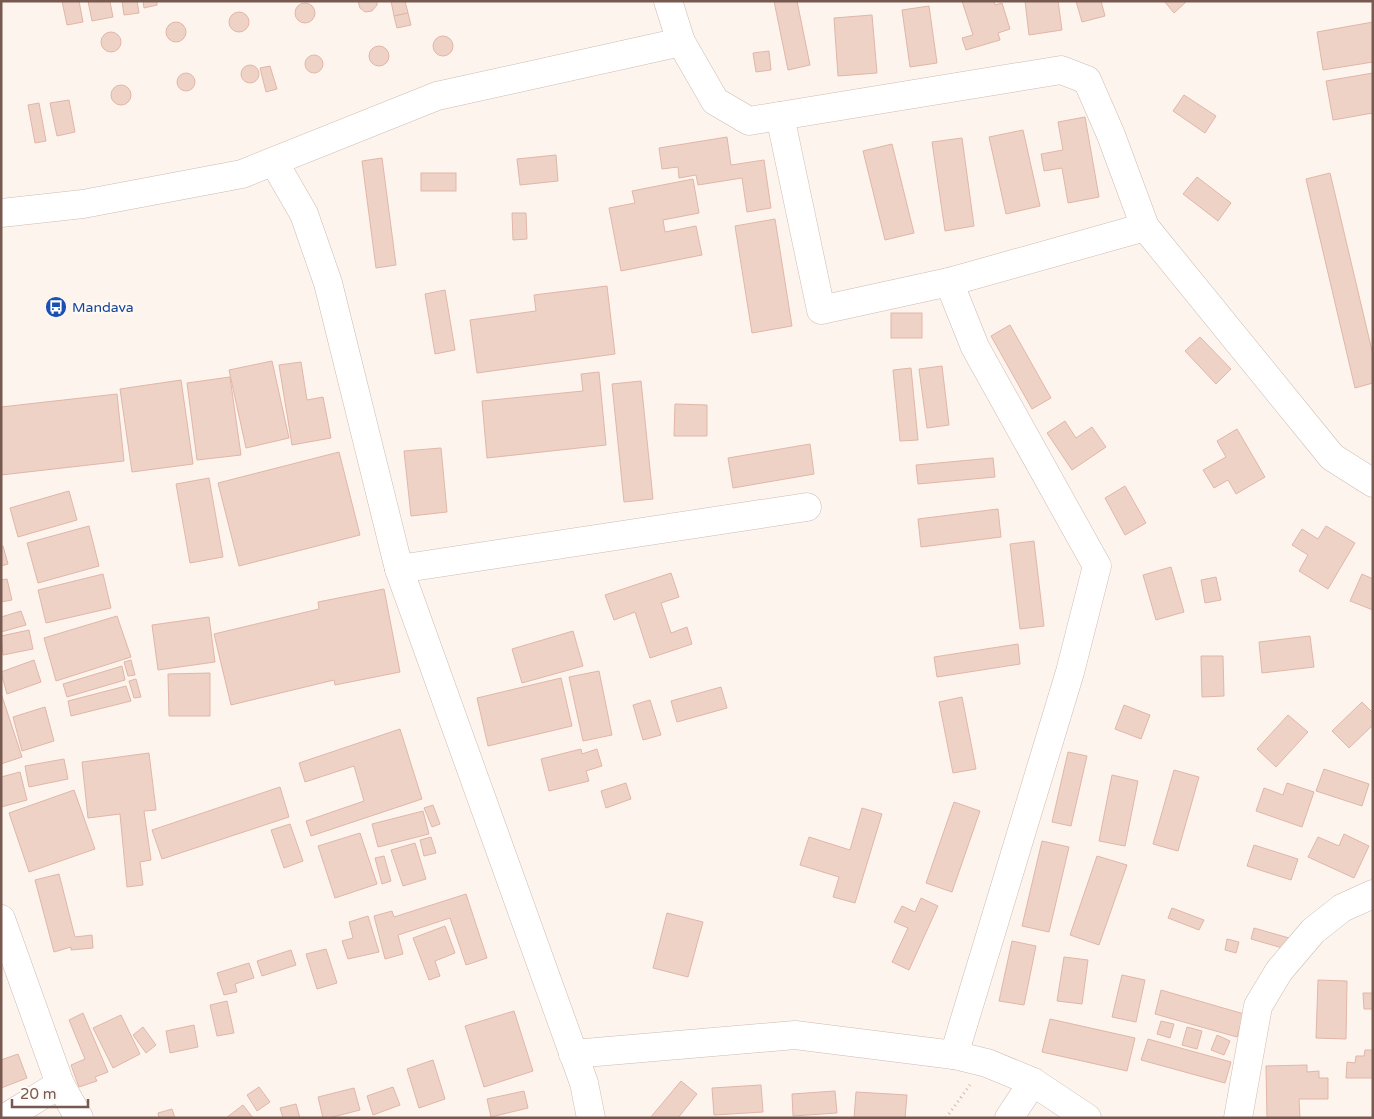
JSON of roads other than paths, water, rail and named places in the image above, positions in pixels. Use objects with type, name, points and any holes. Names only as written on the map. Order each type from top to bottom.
[{"type":"street","points":[[668,1],[681,42],[715,101],[749,121],[1061,70],[1087,80],[1111,135],[1145,227],[1332,456],[1373,483]]},
{"type":"street","points":[[1,213],[83,204],[242,174],[437,96],[681,42]]},
{"type":"street","points":[[780,116],[821,310],[949,282],[1145,227]]},
{"type":"street","points":[[274,162],[304,214],[328,283],[400,569],[574,1054],[584,1083],[591,1118]]},
{"type":"street","points":[[949,282],[975,347],[1098,566],[1070,672],[954,1055]]},
{"type":"street","points":[[400,569],[807,507]]},
{"type":"street","points":[[1238,1118],[1258,1006],[1279,971],[1313,931],[1342,908],[1373,894]]},
{"type":"street","points":[[1,919],[60,1084],[79,1118]]},
{"type":"street","points":[[574,1054],[795,1035],[954,1055],[987,1063],[1033,1082],[1087,1118]]},
{"type":"street","points":[[1009,1118],[1033,1082]]},
{"type":"street","points":[[5,1118],[60,1084]]},
{"type":"place","name":"Mandava","points":[[56,307]]}]
